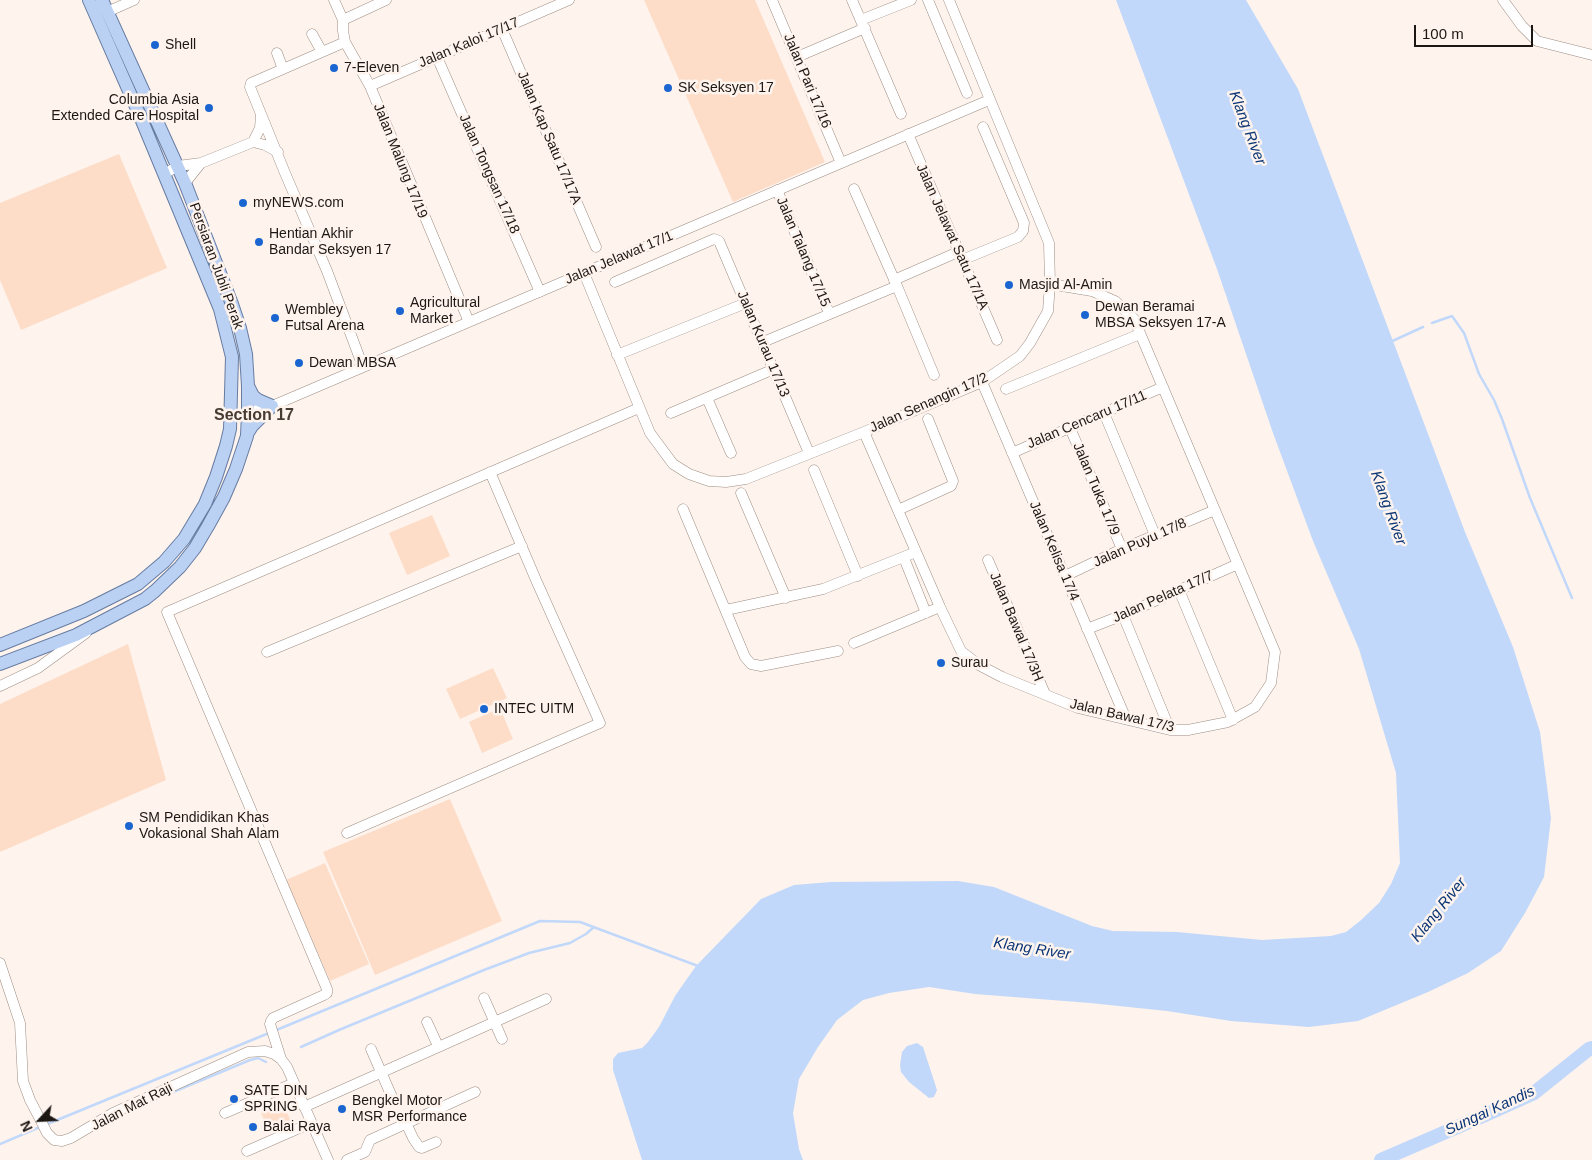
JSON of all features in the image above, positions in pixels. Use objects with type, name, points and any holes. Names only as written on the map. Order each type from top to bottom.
[{"type":"main road","name":"Persiaran Jubli Perak","points":[[0,645],[84,611],[138,584],[164,562],[184,539],[205,504],[216,477],[230,429],[232,356],[228,334],[220,309],[140,116],[89,0]]},
{"type":"main road","name":"Persiaran Jubli Perak","points":[[0,664],[76,635],[114,616],[155,591],[180,567],[195,548],[224,497],[236,469],[246,436],[248,386],[246,354],[240,328],[178,166],[105,6]]},
{"type":"main road","points":[[248,386],[253,396],[263,404],[272,406]]},
{"type":"main road","points":[[246,436],[252,426],[272,406]]},
{"type":"main road","points":[[230,429],[235,421],[248,412]]},
{"type":"main road","points":[[84,611],[94,615],[114,616]]},
{"type":"street","points":[[105,6],[134,0]]},
{"type":"street","name":"Jalan Malung 17/19","points":[[334,0],[343,20],[342,31],[345,42],[370,86],[468,322]]},
{"type":"street","points":[[343,20],[386,0]]},
{"type":"street","name":"Jalan Kaloi 17/17","points":[[370,86],[569,0]]},
{"type":"street","name":"Jalan Pari 17/16","points":[[772,0],[841,163]]},
{"type":"street","points":[[852,0],[901,114]]},
{"type":"street","points":[[797,57],[911,0]]},
{"type":"street","points":[[928,0],[967,93]]},
{"type":"street","name":"Jalan Senangin 17/2","points":[[584,273],[650,432],[673,464],[689,474],[708,480],[726,482],[746,478],[864,432],[982,382],[1020,356],[1030,343],[1048,311],[1050,284],[1049,243],[949,0]]},
{"type":"street","points":[[1503,0],[1522,26],[1537,41],[1592,55]]},
{"type":"street","name":"Jalan Kap Satu 17/17A","points":[[502,29],[596,247]]},
{"type":"street","points":[[312,34],[322,52]]},
{"type":"street","points":[[345,42],[251,83],[250,86],[327,271],[364,367]]},
{"type":"street","points":[[277,53],[283,69]]},
{"type":"street","name":"Jalan Tongsan 17/18","points":[[437,57],[540,292]]},
{"type":"street","name":"Jalan Jelawat 17/1","points":[[248,412],[272,406],[989,100]]},
{"type":"street","points":[[253,142],[260,128],[259,108]]},
{"type":"street","points":[[763,342],[960,256],[1018,237],[1023,231],[1024,223],[983,127]]},
{"type":"street","name":"Jalan Jelawat Satu 17/1A","points":[[908,134],[997,340]]},
{"type":"street","points":[[164,174],[178,166],[201,163],[253,142],[265,145],[278,152]]},
{"type":"street","points":[[185,183],[201,163]]},
{"type":"street","points":[[854,189],[934,375]]},
{"type":"street","name":"Jalan Talang 17/15","points":[[777,190],[830,313]]},
{"type":"street","name":"Jalan Kurau 17/13","points":[[615,282],[714,239],[719,241],[763,342],[808,454]]},
{"type":"street","name":"Jalan Bawal 17/3","points":[[864,432],[940,608],[961,651],[978,665],[1002,677],[1078,708],[1170,730],[1188,730],[1228,722],[1255,708],[1271,683],[1275,652],[1134,319],[1115,301],[1092,291],[1050,284]]},
{"type":"street","points":[[617,356],[746,303]]},
{"type":"street","points":[[1006,389],[1140,334]]},
{"type":"street","points":[[671,413],[774,369]]},
{"type":"street","name":"Jalan Kelisa 17/4","points":[[982,382],[1126,719]]},
{"type":"street","name":"Jalan Cencaru 17/11","points":[[1012,453],[1163,387]]},
{"type":"street","points":[[707,398],[730,453]]},
{"type":"street","points":[[328,1160],[287,1067],[281,1059],[270,1024],[273,1018],[324,995],[327,993],[327,989],[167,612],[639,408]]},
{"type":"street","points":[[1104,413],[1155,535]]},
{"type":"street","points":[[898,510],[951,486],[954,481],[928,419]]},
{"type":"street","name":"Jalan Tuka 17/9","points":[[1070,428],[1122,549]]},
{"type":"street","points":[[814,470],[858,576]]},
{"type":"street","points":[[348,833],[600,723],[490,472]]},
{"type":"street","points":[[741,493],[786,598]]},
{"type":"street","points":[[683,509],[744,657],[751,664],[761,666],[838,651]]},
{"type":"street","name":"Jalan Puyu 17/8","points":[[1064,576],[1122,549],[1215,510]]},
{"type":"street","points":[[267,652],[522,546]]},
{"type":"street","points":[[726,610],[823,589],[916,552]]},
{"type":"street","points":[[904,558],[926,613]]},
{"type":"street","name":"Jalan Bawal 17/3H","points":[[988,560],[1045,694]]},
{"type":"street","name":"Jalan Pelata 17/7","points":[[1087,629],[1238,564]]},
{"type":"street","points":[[1179,590],[1233,720]]},
{"type":"street","points":[[854,643],[940,608]]},
{"type":"street","points":[[1123,615],[1170,730]]},
{"type":"street","points":[[0,686],[38,668],[95,626]]},
{"type":"street","points":[[37,650],[42,655],[38,668]]},
{"type":"street","name":"Jalan Mat Raji","points":[[0,963],[20,1023],[23,1081],[40,1119],[54,1140],[62,1141],[71,1138],[113,1113],[248,1052],[265,1051],[281,1059]]},
{"type":"street","points":[[484,998],[502,1039]]},
{"type":"street","points":[[304,1107],[546,999]]},
{"type":"street","points":[[427,1022],[438,1046]]},
{"type":"street","points":[[371,1049],[392,1097]]},
{"type":"street","points":[[225,1113],[294,1083]]},
{"type":"street","points":[[347,1160],[366,1152],[370,1140],[475,1092]]},
{"type":"street","points":[[247,1151],[312,1123]]},
{"type":"street","points":[[406,1123],[419,1147],[422,1148],[436,1142]]},
{"type":"shaded area","points":[[644,0],[755,0],[825,162],[733,202]]},
{"type":"shaded area","points":[[119,154],[167,268],[21,330],[0,280],[0,203]]},
{"type":"shaded area","points":[[432,515],[450,556],[407,575],[389,533]]},
{"type":"shaded area","points":[[128,644],[166,780],[0,852],[0,704]]},
{"type":"shaded area","points":[[493,668],[507,698],[460,719],[446,689]]},
{"type":"shaded area","points":[[500,708],[513,739],[482,753],[469,722]]},
{"type":"shaded area","points":[[450,799],[502,921],[375,975],[323,852]]},
{"type":"shaded area","points":[[325,863],[369,964],[330,981],[286,880]]},
{"type":"shaded area","points":[[283,1104],[291,1121],[269,1131],[261,1113]]},
{"type":"water","name":"Klang River","points":[[1116,0],[1246,0],[1298,89],[1465,532],[1513,647],[1540,732],[1551,818],[1544,877],[1525,913],[1501,951],[1468,973],[1358,1021],[1309,1027],[1231,1021],[1167,1011],[975,994],[929,987],[889,993],[863,1000],[837,1020],[799,1079],[793,1113],[799,1149],[803,1160],[642,1160],[613,1070],[613,1059],[618,1053],[642,1048],[648,1042],[659,1027],[675,996],[696,966],[761,899],[794,885],[831,882],[958,881],[994,887],[1092,926],[1113,931],[1177,932],[1262,940],[1331,936],[1346,932],[1379,903],[1391,884],[1400,863],[1396,773],[1359,649],[1313,541],[1273,433],[1217,269]]},
{"type":"water","points":[[917,1043],[923,1047],[937,1090],[934,1097],[929,1098],[909,1082],[901,1072],[902,1052],[907,1046]]},
{"type":"waterway","points":[[1432,323],[1452,316],[1464,333],[1479,374],[1494,400],[1502,419],[1530,498],[1572,598]]},
{"type":"waterway","points":[[1388,343],[1423,327]]},
{"type":"waterway","points":[[274,1031],[540,921],[580,922],[698,966]]},
{"type":"waterway","points":[[301,1047],[484,970],[529,953],[570,943],[594,927]]},
{"type":"waterway","points":[[45,1125],[269,1033]]},
{"type":"waterway","name":"Sungai Kandis","points":[[1381,1160],[1534,1093],[1592,1048]]},
{"type":"waterway","points":[[142,1105],[250,1060],[258,1058],[266,1062]]},
{"type":"waterway","points":[[0,1144],[40,1127]]},
{"type":"place","name":"Shell","points":[[155,45]]},
{"type":"place","name":"7-Eleven","points":[[334,68]]},
{"type":"place","name":"SK Seksyen 17","points":[[668,88]]},
{"type":"place","name":"Columbia Asia Extended Care Hospital","points":[[209,108]]},
{"type":"place","name":"myNEWS.com","points":[[243,203]]},
{"type":"place","name":"Hentian Akhir Bandar Seksyen 17","points":[[259,242]]},
{"type":"place","name":"Masjid Al-Amin","points":[[1009,285]]},
{"type":"place","name":"Agricultural Market","points":[[400,311]]},
{"type":"place","name":"Dewan Beramai MBSA Seksyen 17-A","points":[[1085,315]]},
{"type":"place","name":"Wembley Futsal Arena","points":[[275,318]]},
{"type":"place","name":"Dewan MBSA","points":[[299,363]]},
{"type":"place","name":"Surau","points":[[941,663]]},
{"type":"place","name":"INTEC UITM","points":[[484,709]]},
{"type":"place","name":"SM Pendidikan Khas Vokasional Shah Alam","points":[[129,826]]},
{"type":"place","name":"SATE DIN SPRING","points":[[234,1099]]},
{"type":"place","name":"Bengkel Motor MSR Performance","points":[[342,1109]]},
{"type":"place","name":"Balai Raya","points":[[253,1127]]},
{"type":"district","name":"Section 17","points":[[254,416]]}]
